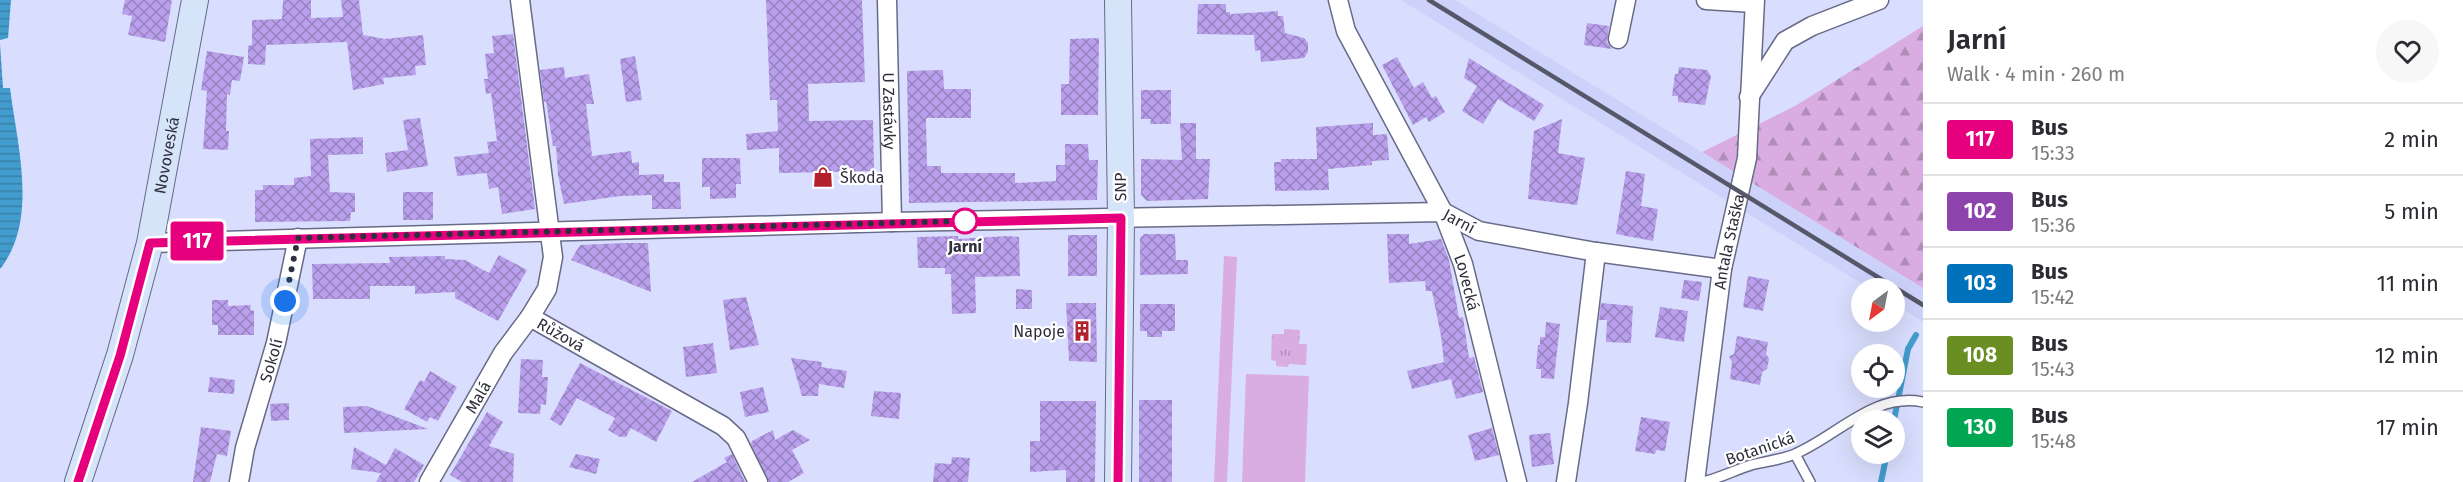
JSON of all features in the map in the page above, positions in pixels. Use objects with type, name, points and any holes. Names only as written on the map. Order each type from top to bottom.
[{"type":"street","name":"Novoveská","points":[[78,482],[120,356],[150,243],[195,0]]},
{"type":"street","name":"Růžová","points":[[520,0],[553,256],[547,289],[530,317],[723,426],[736,438],[758,482]]},
{"type":"street","name":"U Zastávky","points":[[887,0],[892,222]]},
{"type":"street","name":"SNP","points":[[1118,0],[1121,218],[1118,482]]},
{"type":"street","name":"Lovecká","points":[[1338,0],[1346,31],[1443,212],[1463,264],[1517,482]]},
{"type":"street","points":[[1618,39],[1626,0]]},
{"type":"street","points":[[1706,0],[1755,2]]},
{"type":"street","points":[[1748,99],[1785,41],[1812,26],[1879,0]]},
{"type":"street","name":"Antala Staška","points":[[1695,482],[1722,269],[1747,158],[1748,99],[1755,2]]},
{"type":"street","name":"Jarní","points":[[150,243],[892,222],[1443,212],[1479,231],[1596,252],[1722,269]]},
{"type":"street","name":"Sokolí","points":[[239,482],[245,448],[276,343],[298,238]]},
{"type":"street","points":[[1566,482],[1596,252]]},
{"type":"street","name":"Malá","points":[[429,482],[503,353],[530,317]]},
{"type":"lane","name":"Botanická","points":[[1703,482],[1748,466],[1795,454],[1887,402],[1911,399],[1923,402]]},
{"type":"lane","points":[[1795,454],[1810,482]]},
{"type":"shaded area","points":[[1401,0],[1455,0],[1923,288],[1923,322],[1905,310],[1905,278],[1853,278]]},
{"type":"green space","points":[[1923,26],[1923,288],[1702,152],[1795,106]]},
{"type":"green space","points":[[1224,256],[1237,257],[1227,482],[1214,482]]},
{"type":"green space","points":[[1284,329],[1300,330],[1299,344],[1307,344],[1306,365],[1276,366],[1276,361],[1271,360],[1272,334],[1284,334]]},
{"type":"green space","points":[[1246,374],[1309,376],[1305,482],[1242,482]]},
{"type":"water","points":[[0,0],[11,0],[8,38],[0,40]]},
{"type":"water","points":[[0,44],[3,88],[10,88],[20,157],[22,205],[19,228],[12,249],[0,269]]},
{"type":"building","points":[[125,0],[172,0],[165,42],[128,35],[132,16],[122,14]]},
{"type":"building","points":[[283,0],[311,0],[311,18],[343,17],[341,0],[359,0],[363,35],[385,39],[423,35],[426,65],[415,66],[416,75],[383,78],[384,84],[353,90],[347,42],[266,45],[265,65],[248,64],[248,46],[252,45],[252,20],[282,19]]},
{"type":"building","points":[[766,0],[862,0],[865,82],[808,84],[809,121],[873,120],[874,171],[779,173],[779,148],[747,150],[746,134],[778,131],[777,100],[770,100]]},
{"type":"building","points":[[1198,4],[1226,4],[1226,12],[1230,14],[1278,11],[1278,16],[1283,16],[1285,33],[1304,38],[1308,43],[1308,52],[1304,58],[1261,62],[1260,50],[1255,51],[1254,35],[1197,34]]},
{"type":"building","points":[[1587,23],[1609,26],[1607,42],[1612,49],[1584,45]]},
{"type":"building","points":[[513,34],[535,209],[502,214],[498,187],[489,189],[487,173],[457,176],[454,157],[489,153],[487,142],[497,141],[491,93],[486,94],[484,79],[488,79],[485,54],[494,53],[492,36]]},
{"type":"building","points":[[1099,38],[1098,115],[1061,115],[1061,84],[1069,84],[1070,39]]},
{"type":"building","points":[[207,51],[244,57],[240,81],[232,80],[230,95],[227,94],[228,150],[203,149],[207,91],[201,90]]},
{"type":"building","points":[[635,56],[642,100],[626,102],[620,59]]},
{"type":"building","points":[[1397,57],[1414,88],[1423,82],[1432,98],[1436,96],[1445,112],[1429,122],[1426,117],[1413,125],[1382,65]]},
{"type":"building","points":[[1469,58],[1544,105],[1534,121],[1498,99],[1483,124],[1462,111],[1477,86],[1464,78]]},
{"type":"building","points":[[564,67],[565,78],[589,74],[594,104],[586,104],[592,156],[631,151],[632,163],[639,162],[639,175],[664,174],[664,182],[680,182],[681,209],[652,209],[652,195],[620,196],[564,204],[558,175],[556,146],[553,146],[540,70]]},
{"type":"building","points":[[1679,67],[1707,70],[1711,76],[1705,105],[1678,102],[1678,96],[1672,96],[1675,74],[1678,74]]},
{"type":"building","points":[[943,70],[944,89],[971,89],[971,118],[926,118],[927,166],[941,166],[941,173],[1015,173],[1015,183],[1056,181],[1056,165],[1065,165],[1065,144],[1088,144],[1089,160],[1098,160],[1097,200],[909,203],[907,71]]},
{"type":"building","points":[[1141,90],[1171,90],[1171,124],[1150,124],[1151,119],[1141,119]]},
{"type":"building","points":[[420,118],[428,166],[387,172],[385,153],[408,150],[403,120]]},
{"type":"building","points":[[1562,119],[1558,153],[1585,158],[1577,205],[1528,199],[1534,131]]},
{"type":"building","points":[[1180,123],[1196,123],[1196,159],[1210,159],[1208,199],[1147,201],[1141,195],[1141,159],[1182,160]]},
{"type":"building","points":[[1373,123],[1373,135],[1387,134],[1389,160],[1372,161],[1372,165],[1328,169],[1329,190],[1275,191],[1274,162],[1281,162],[1281,159],[1317,159],[1316,127]]},
{"type":"building","points":[[363,137],[363,154],[328,155],[330,192],[355,193],[355,212],[351,212],[350,221],[255,222],[255,190],[263,190],[263,185],[294,185],[294,178],[311,176],[310,139]]},
{"type":"building","points":[[702,158],[740,158],[741,184],[736,184],[736,198],[710,199],[710,187],[702,187]]},
{"type":"building","points":[[1626,171],[1645,174],[1641,206],[1658,209],[1653,241],[1616,234]]},
{"type":"building","points":[[403,192],[433,192],[433,220],[403,220]]},
{"type":"building","points":[[1144,234],[1175,234],[1176,260],[1188,260],[1188,274],[1140,275],[1140,238]]},
{"type":"building","points":[[1387,234],[1409,234],[1409,244],[1441,239],[1449,260],[1459,318],[1463,317],[1469,358],[1474,357],[1483,392],[1456,399],[1451,379],[1412,389],[1407,371],[1444,362],[1441,336],[1432,291],[1426,291],[1425,281],[1389,283]]},
{"type":"building","points":[[1068,235],[1097,235],[1097,276],[1068,276]]},
{"type":"building","points":[[958,236],[958,239],[1019,237],[1020,276],[975,277],[976,313],[952,314],[951,274],[945,274],[945,268],[918,268],[917,237]]},
{"type":"building","points":[[648,243],[651,292],[571,260],[580,245]]},
{"type":"building","points":[[499,255],[527,270],[498,321],[455,298],[455,292],[415,294],[415,286],[370,286],[370,299],[313,299],[312,264],[390,263],[389,257],[445,256],[445,259],[465,260],[489,273]]},
{"type":"building","points":[[1748,276],[1769,280],[1763,311],[1743,307]]},
{"type":"building","points":[[1684,280],[1702,282],[1699,301],[1681,298]]},
{"type":"building","points":[[1016,289],[1032,290],[1032,309],[1016,309]]},
{"type":"building","points":[[746,297],[759,345],[730,350],[723,300]]},
{"type":"building","points":[[212,300],[228,300],[228,306],[251,305],[250,310],[254,311],[254,335],[218,335],[218,325],[212,325]]},
{"type":"building","name":"Napoje","points":[[1066,303],[1096,303],[1097,362],[1069,361]]},
{"type":"building","points":[[1601,303],[1633,306],[1631,343],[1606,342],[1607,320],[1599,320]]},
{"type":"building","points":[[1140,304],[1175,304],[1175,331],[1162,331],[1162,337],[1147,337],[1147,331],[1140,331]]},
{"type":"building","points":[[1660,307],[1688,311],[1684,342],[1655,337]]},
{"type":"building","points":[[1546,322],[1560,324],[1554,379],[1541,378],[1541,369],[1536,369],[1538,345],[1540,345],[1540,337],[1545,337]]},
{"type":"building","points":[[1737,336],[1768,342],[1766,354],[1769,359],[1767,369],[1762,372],[1760,385],[1730,379],[1732,362],[1729,356],[1734,354]]},
{"type":"building","points":[[713,343],[717,373],[686,377],[683,347]]},
{"type":"building","points":[[791,358],[822,362],[821,367],[847,371],[844,388],[819,384],[818,396],[802,396]]},
{"type":"building","points":[[521,359],[543,360],[542,377],[548,377],[546,405],[541,404],[540,414],[518,413]]},
{"type":"building","points":[[580,363],[672,411],[656,442],[631,428],[626,437],[620,437],[608,430],[615,418],[577,398],[561,426],[550,419]]},
{"type":"building","points":[[430,371],[457,387],[438,421],[430,417],[427,422],[404,409],[420,380],[424,382]]},
{"type":"building","points":[[210,377],[235,380],[234,394],[208,392]]},
{"type":"building","points":[[763,387],[769,412],[745,417],[740,392]]},
{"type":"building","points":[[874,391],[901,393],[899,419],[871,416]]},
{"type":"building","points":[[1139,400],[1172,400],[1172,482],[1139,482]]},
{"type":"building","points":[[1040,401],[1096,401],[1095,482],[1066,482],[1066,470],[1030,472],[1030,441],[1040,441]]},
{"type":"building","points":[[289,403],[289,420],[271,421],[270,404]]},
{"type":"building","points":[[367,406],[428,429],[344,433],[343,407]]},
{"type":"building","points":[[487,412],[503,422],[489,446],[514,454],[513,482],[462,482],[450,475]]},
{"type":"building","points":[[1641,417],[1670,422],[1665,451],[1656,450],[1655,454],[1635,451]]},
{"type":"building","points":[[201,427],[231,431],[227,456],[217,454],[210,482],[193,482]]},
{"type":"building","points":[[1492,428],[1499,455],[1475,461],[1468,435]]},
{"type":"building","points":[[773,430],[775,440],[793,430],[810,440],[792,450],[804,473],[788,482],[769,482],[751,444],[752,441]]},
{"type":"building","points":[[1550,433],[1554,464],[1532,467],[1529,435]]},
{"type":"building","points":[[354,447],[386,465],[395,448],[424,465],[414,482],[376,482],[381,473],[351,469]]},
{"type":"building","points":[[576,454],[600,459],[596,474],[569,467]]},
{"type":"building","points":[[732,454],[745,482],[692,482],[727,462],[724,458]]},
{"type":"building","points":[[952,457],[970,458],[968,482],[933,482],[935,463],[951,464]]},
{"type":"waterway","points":[[1896,410],[1908,349],[1916,335]]},
{"type":"waterway","points":[[1881,482],[1885,464]]},
{"type":"railway","points":[[1429,0],[1923,305]]},
{"type":"bus line","name":"117","points":[[78,482],[120,356],[150,243],[892,222],[1121,218],[1118,482]]},
{"type":"place","name":"Škoda","points":[[823,177]]},
{"type":"place","name":"Jarní","points":[[965,221]]},
{"type":"place","name":"Napoje","points":[[1082,331]]},
{"type":"route","points":[[285,301],[298,238],[382,238],[551,231],[965,221]]}]
